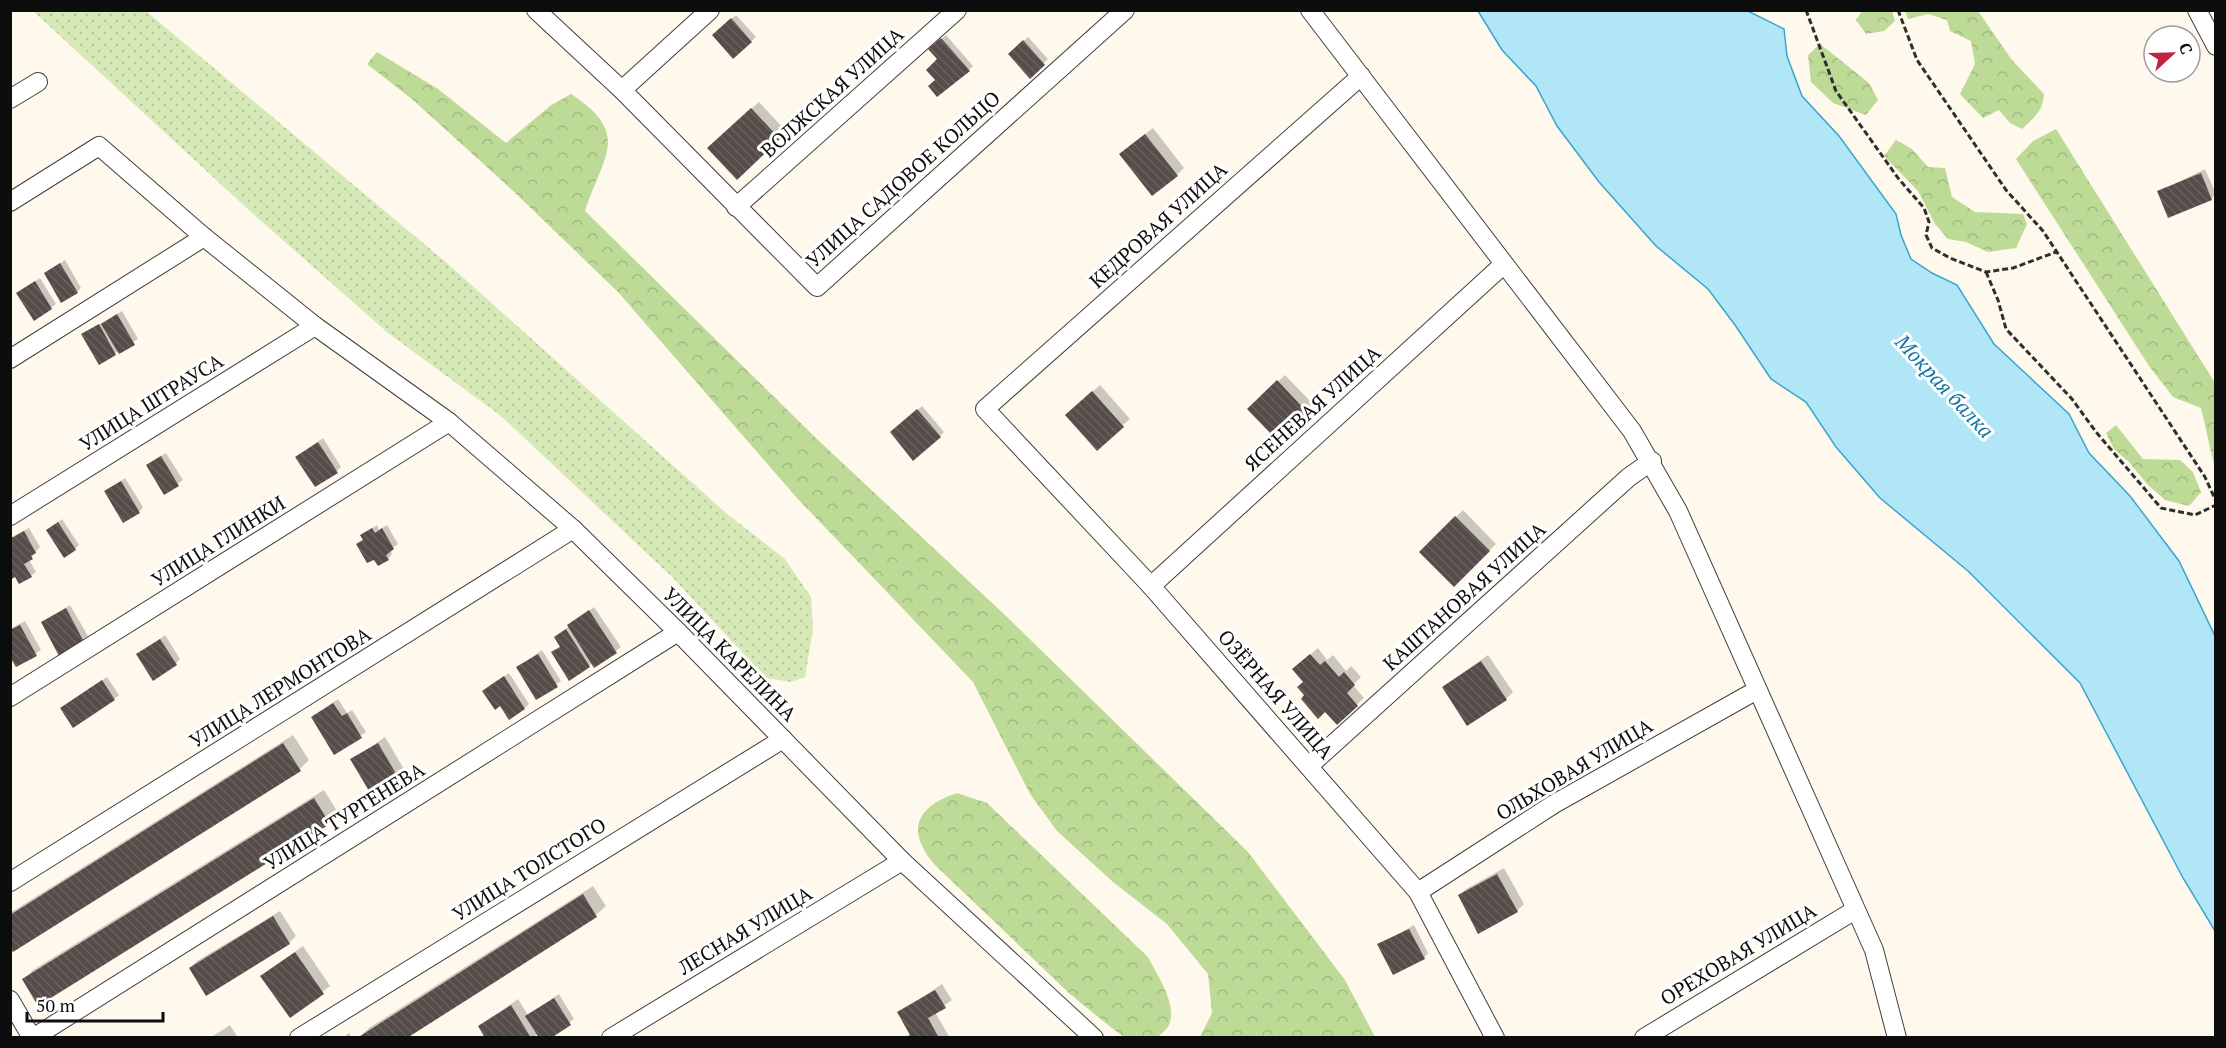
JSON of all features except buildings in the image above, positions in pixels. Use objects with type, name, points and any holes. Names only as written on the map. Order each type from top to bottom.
[{"type":"street","name":"УЛИЦА САДОВОЕ КОЛЬЦО","points":[[536,10],[622,90],[816,287],[1125,10]]},
{"type":"street","points":[[622,90],[710,10]]},
{"type":"street","name":"ВОЛЖСКАЯ УЛИЦА","points":[[736,207],[957,10]]},
{"type":"street","points":[[1310,10],[1632,431],[1652,461],[1678,511],[1874,950],[1897,1038]]},
{"type":"street","points":[[2197,10],[2216,46]]},
{"type":"street","name":"КЕДРОВАЯ УЛИЦА","points":[[985,409],[1361,76]]},
{"type":"street","points":[[10,99],[38,82]]},
{"type":"street","name":"УЛИЦА КАРЕЛИНА","points":[[10,202],[99,146],[204,237],[315,326],[448,422],[573,530],[678,632],[902,861],[1094,1038]]},
{"type":"street","points":[[10,360],[204,237]]},
{"type":"street","name":"ЯСЕНЕВАЯ УЛИЦА","points":[[1151,586],[1504,264]]},
{"type":"street","name":"УЛИЦА ШТРАУСА","points":[[10,516],[315,326]]},
{"type":"street","name":"ОЗЁРНАЯ УЛИЦА","points":[[985,409],[1151,586],[1418,892],[1495,1038]]},
{"type":"street","name":"УЛИЦА ГЛИНКИ","points":[[10,697],[448,422]]},
{"type":"street","name":"КАШТАНОВАЯ УЛИЦА","points":[[1309,766],[1629,477],[1652,461]]},
{"type":"street","name":"УЛИЦА ЛЕРМОНТОВА","points":[[10,882],[573,530]]},
{"type":"street","name":"УЛИЦА ТУРГЕНЕВА","points":[[32,1038],[678,632]]},
{"type":"street","name":"ОЛЬХОВАЯ УЛИЦА","points":[[1418,892],[1554,804],[1758,690]]},
{"type":"street","name":"УЛИЦА ТОЛСТОГО","points":[[299,1038],[783,739]]},
{"type":"street","name":"ЛЕСНАЯ УЛИЦА","points":[[611,1038],[902,861]]},
{"type":"street","name":"ОРЕХОВАЯ УЛИЦА","points":[[1644,1038],[1856,910]]},
{"type":"street","points":[[10,1000],[32,1038]]},
{"type":"path","points":[[1806,10],[1836,91],[1899,178],[1924,208],[1929,222],[1926,235],[1932,248],[1950,258],[1986,272],[2013,268],[2056,252]]},
{"type":"path","points":[[1898,10],[1917,60],[1980,155],[2006,190],[2043,231],[2205,477],[2216,503],[2195,515],[2161,508],[2096,432],[2072,399],[2006,329],[1998,300],[1986,272]]},
{"type":"green space","points":[[33,11],[146,11],[448,264],[726,513],[785,559],[811,597],[813,629],[805,677],[791,682],[766,678],[673,578],[501,416],[388,333],[251,212]]},
{"type":"green space","points":[[1862,11],[1892,11],[1895,21],[1884,31],[1866,34],[1856,20]]},
{"type":"green space","points":[[1905,11],[1978,11],[2012,60],[2044,94],[2038,113],[2022,129],[2010,123],[1999,110],[1983,118],[1960,94],[1975,64],[1971,41],[1950,31],[1947,20],[1928,14],[1908,19]]},
{"type":"green space","points":[[1820,44],[1869,83],[1878,100],[1866,115],[1833,103],[1811,82],[1808,55]]},
{"type":"green space","points":[[377,52],[438,89],[506,143],[550,106],[571,94],[590,108],[601,121],[607,134],[608,146],[605,160],[585,211],[818,440],[1006,616],[1248,852],[1345,980],[1375,1037],[1200,1037],[1212,1013],[1208,974],[1167,924],[1113,882],[1057,831],[1030,794],[973,682],[797,498],[618,292],[511,189],[413,100],[367,64]]},
{"type":"green space","points":[[2056,129],[2215,383],[2215,469],[2201,408],[2173,397],[2149,366],[2016,159],[2033,141]]},
{"type":"green space","points":[[1896,140],[1912,149],[1928,167],[1945,168],[1952,197],[1975,212],[2023,214],[2027,224],[2016,248],[1988,252],[1966,242],[1948,239],[1935,224],[1918,191],[1884,156]]},
{"type":"green space","points":[[2116,425],[2143,459],[2180,460],[2193,472],[2201,492],[2189,506],[2165,500],[2114,449],[2106,433]]},
{"type":"green space","points":[[957,793],[987,803],[1148,957],[1165,990],[1171,1008],[1169,1025],[1159,1036],[1124,1037],[1108,1025],[1070,994],[935,865],[920,841],[919,822],[932,805]]},
{"type":"water","name":"Мокрая балка","points":[[1478,11],[1748,11],[1784,29],[1787,56],[1802,96],[1839,136],[1896,214],[1901,235],[1911,259],[1932,273],[1957,285],[1994,344],[2069,414],[2089,453],[2130,496],[2179,561],[2215,636],[2215,931],[2183,878],[2080,683],[1968,571],[1880,498],[1836,447],[1806,402],[1771,379],[1708,289],[1656,246],[1599,182],[1557,126],[1536,86],[1502,50]]}]
